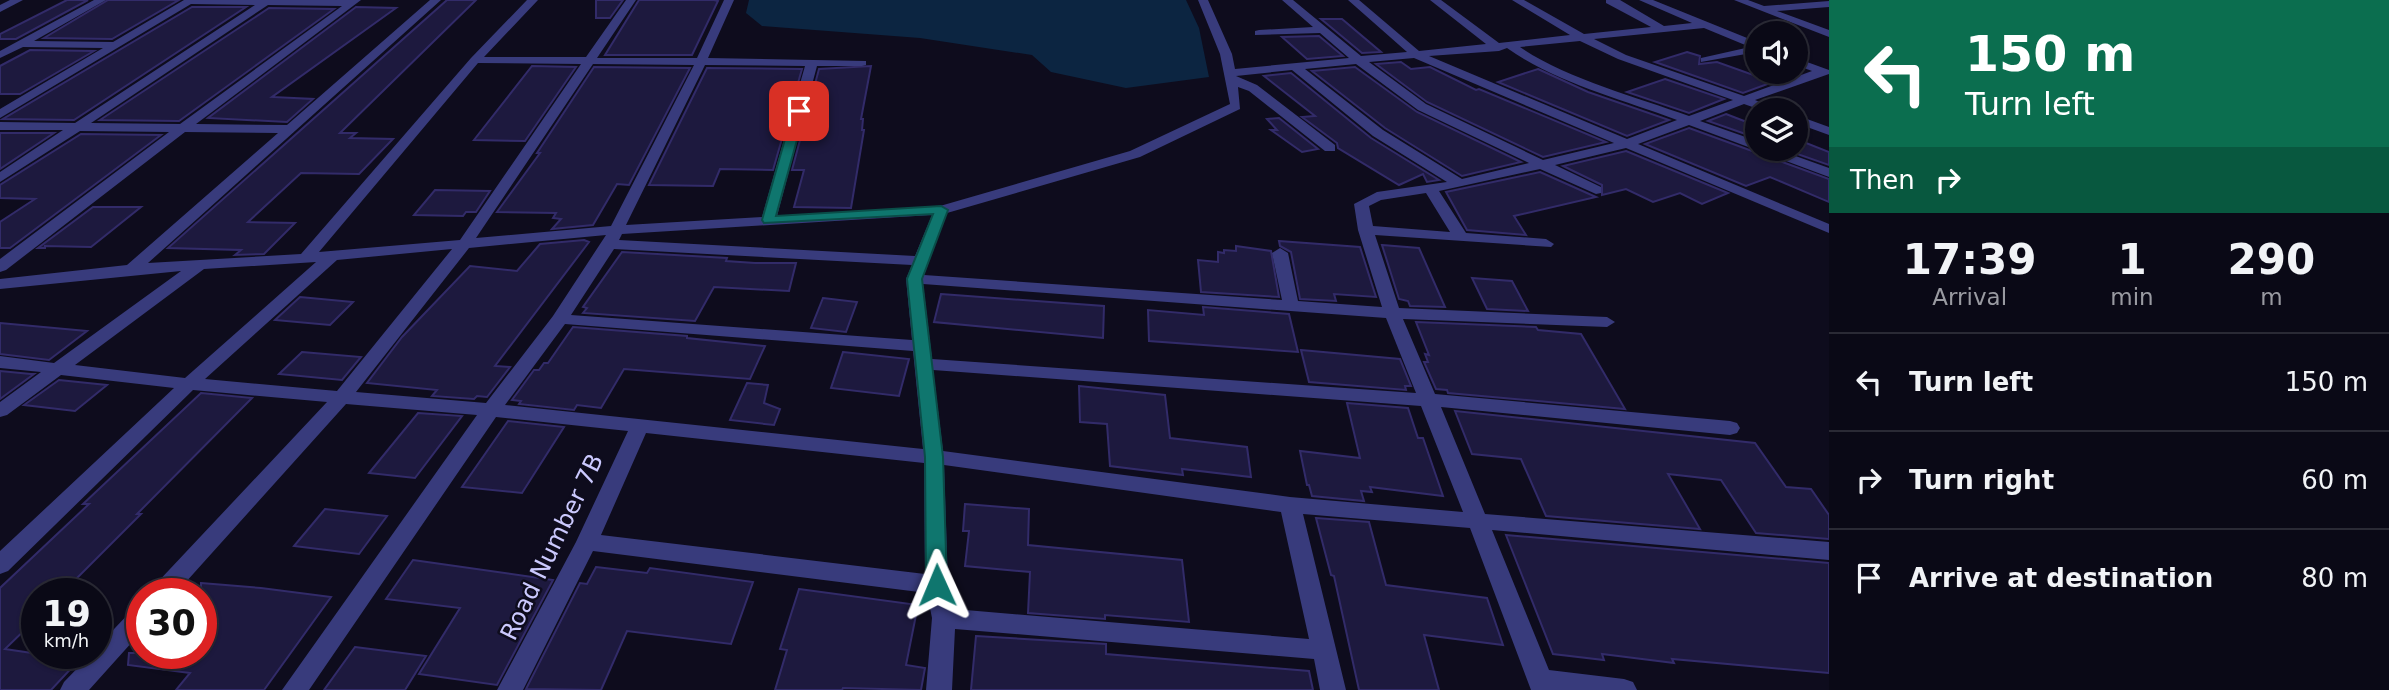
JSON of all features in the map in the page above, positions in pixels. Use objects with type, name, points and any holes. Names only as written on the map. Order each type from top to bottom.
[{"type":"street","points":[[0,9],[18,0]]},
{"type":"street","points":[[0,55],[101,0]]},
{"type":"street","points":[[0,114],[190,0],[355,1]]},
{"type":"street","points":[[132,269],[436,0]]},
{"type":"street","points":[[306,258],[475,60],[533,0]]},
{"type":"street","points":[[176,578],[342,397],[465,243],[631,0]]},
{"type":"street","points":[[295,690],[491,410],[560,319],[613,237],[701,62],[729,0]]},
{"type":"street","points":[[0,284],[132,269],[332,256],[465,243],[613,237],[768,220],[941,210],[1135,154],[1236,106],[1226,54],[1203,0]]},
{"type":"street","points":[[1287,0],[1357,60],[1422,107],[1596,190]]},
{"type":"street","points":[[1353,0],[1417,55],[1829,229]]},
{"type":"street","points":[[1435,0],[1505,47],[1556,71],[1745,142]]},
{"type":"street","points":[[1517,0],[1622,57],[1743,99]]},
{"type":"street","points":[[1615,0],[1610,1],[1664,30]]},
{"type":"street","points":[[1644,0],[1745,42]]},
{"type":"street","points":[[1739,0],[1829,34]]},
{"type":"street","points":[[0,178],[267,1]]},
{"type":"street","points":[[0,267],[181,128],[355,1]]},
{"type":"street","points":[[1763,9],[1829,4]]},
{"type":"street","points":[[1231,77],[1294,66],[1705,25]]},
{"type":"street","points":[[1259,33],[1321,30]]},
{"type":"street","points":[[0,44],[115,44]]},
{"type":"street","points":[[1705,60],[1745,50]]},
{"type":"street","points":[[475,60],[862,64]]},
{"type":"street","points":[[768,220],[812,63]]},
{"type":"street","points":[[1294,66],[1378,133],[1460,184]]},
{"type":"street","points":[[1808,66],[1826,73]]},
{"type":"street","points":[[1623,690],[1542,685],[1429,400],[1390,313],[1360,204],[1366,199],[1460,184],[1625,144],[1743,99],[1826,73]]},
{"type":"street","points":[[1231,77],[1253,89],[1329,148]]},
{"type":"street","points":[[1808,123],[1829,131]]},
{"type":"street","points":[[0,126],[288,129]]},
{"type":"street","points":[[1796,161],[1829,173]]},
{"type":"street","points":[[1430,188],[1461,237]]},
{"type":"street","points":[[939,690],[944,618],[937,585],[934,457],[922,355],[917,270],[941,210]]},
{"type":"street","points":[[1365,230],[1546,244]]},
{"type":"street","points":[[613,237],[1291,306],[1607,322]]},
{"type":"street","points":[[1280,253],[1291,306]]},
{"type":"street","points":[[0,565],[189,384],[332,256]]},
{"type":"street","points":[[0,411],[198,266]]},
{"type":"street","points":[[560,319],[922,355],[1730,428]]},
{"type":"street","points":[[0,362],[189,384],[491,410],[934,457],[1290,505],[1829,551]]},
{"type":"street","name":"Road Number 7B","points":[[510,690],[587,542],[640,426]]},
{"type":"street","points":[[1290,505],[1333,690]]},
{"type":"street","points":[[587,542],[937,585]]},
{"type":"street","points":[[944,618],[1323,650]]},
{"type":"street","points":[[73,690],[126,632]]},
{"type":"water","points":[[749,0],[1186,0],[1199,28],[1209,77],[1126,88],[1051,72],[1032,55],[920,38],[762,26],[746,13]]},
{"type":"building","points":[[67,0],[88,0],[16,39],[0,39],[0,34]]},
{"type":"building","points":[[108,0],[179,0],[112,39],[44,38]]},
{"type":"building","points":[[447,0],[476,0],[340,133],[356,133],[350,138],[393,139],[359,174],[301,173],[248,222],[295,223],[264,254],[235,255],[241,250],[168,248]]},
{"type":"building","points":[[596,0],[623,0],[610,18],[596,18]]},
{"type":"building","points":[[639,0],[718,1],[692,55],[605,55]]},
{"type":"building","points":[[192,7],[246,7],[74,120],[3,119]]},
{"type":"building","points":[[356,7],[396,8],[272,97],[313,99],[287,122],[208,118]]},
{"type":"building","points":[[269,8],[334,9],[179,121],[100,120]]},
{"type":"building","points":[[1321,19],[1342,19],[1381,52],[1362,53]]},
{"type":"building","points":[[1319,36],[1343,56],[1307,59],[1282,37]]},
{"type":"building","points":[[30,50],[94,51],[20,94],[0,94],[0,66]]},
{"type":"building","points":[[1687,52],[1700,56],[1699,64],[1717,62],[1745,72],[1745,84],[1768,84],[1743,93],[1655,62]]},
{"type":"building","points":[[1401,62],[1411,69],[1430,67],[1476,90],[1606,142],[1543,157],[1427,102],[1376,64]]},
{"type":"building","points":[[532,66],[576,67],[525,141],[474,140]]},
{"type":"building","points":[[871,66],[861,119],[864,130],[851,208],[794,207],[804,170],[792,170],[819,69]]},
{"type":"building","points":[[594,67],[690,68],[629,185],[617,184],[593,225],[552,229],[561,219],[553,218],[556,213],[497,212],[540,153],[537,153]]},
{"type":"building","points":[[1355,67],[1417,112],[1521,162],[1462,176],[1385,128],[1312,71]]},
{"type":"building","points":[[707,68],[802,69],[773,170],[720,169],[713,186],[649,185]]},
{"type":"building","points":[[1538,69],[1588,92],[1669,120],[1627,136],[1498,82]]},
{"type":"building","points":[[1291,73],[1371,138],[1439,180],[1427,182],[1423,174],[1399,185],[1338,148],[1337,143],[1302,117],[1315,116],[1264,76]]},
{"type":"building","points":[[1665,79],[1724,99],[1689,113],[1627,92]]},
{"type":"building","points":[[1726,114],[1745,121],[1745,134],[1708,121]]},
{"type":"building","points":[[1279,118],[1318,149],[1302,152],[1271,130],[1277,130],[1267,119]]},
{"type":"building","points":[[1689,128],[1745,148],[1745,161],[1780,161],[1829,179],[1829,202],[1770,177],[1746,186],[1645,144]]},
{"type":"building","points":[[0,133],[54,133],[0,169]]},
{"type":"building","points":[[81,134],[161,135],[10,248],[0,248],[0,222],[35,199],[0,198],[0,185]]},
{"type":"building","points":[[1808,144],[1829,152],[1829,165],[1808,158]]},
{"type":"building","points":[[1626,151],[1728,193],[1702,204],[1680,193],[1653,202],[1626,189],[1602,195],[1602,185],[1563,166]]},
{"type":"building","points":[[1540,172],[1596,197],[1514,216],[1526,235],[1467,230],[1446,192]]},
{"type":"building","points":[[435,190],[490,191],[476,212],[466,212],[463,216],[414,215]]},
{"type":"building","points":[[93,207],[141,207],[91,247],[38,248]]},
{"type":"building","points":[[584,240],[589,242],[495,366],[510,367],[487,397],[477,396],[474,399],[432,396],[437,390],[367,383],[402,337],[470,266],[517,271],[540,244]]},
{"type":"building","points":[[1279,241],[1360,247],[1376,297],[1334,294],[1336,301],[1300,299],[1291,252],[1280,246]]},
{"type":"building","points":[[1382,245],[1419,248],[1445,307],[1410,306],[1408,301],[1399,299]]},
{"type":"building","points":[[1236,246],[1271,251],[1279,297],[1201,292],[1198,260],[1218,262],[1218,252],[1236,251]]},
{"type":"building","points":[[622,252],[727,258],[726,261],[755,263],[796,263],[789,291],[714,287],[695,321],[583,313],[587,308],[583,307]]},
{"type":"building","points":[[1472,278],[1512,281],[1528,311],[1487,309]]},
{"type":"building","points":[[941,294],[1104,306],[1103,338],[934,322]]},
{"type":"building","points":[[300,297],[353,302],[330,325],[275,320]]},
{"type":"building","points":[[823,298],[857,302],[846,332],[811,328]]},
{"type":"building","points":[[1203,307],[1289,314],[1298,352],[1149,341],[1148,310],[1204,315]]},
{"type":"building","points":[[1416,322],[1536,327],[1538,330],[1581,334],[1625,409],[1448,393],[1447,390],[1436,389],[1424,362],[1428,362],[1425,354],[1429,355]]},
{"type":"building","points":[[0,323],[87,331],[49,360],[0,354]]},
{"type":"building","points":[[573,327],[687,336],[765,346],[750,379],[624,369],[601,408],[577,405],[574,410],[519,404],[521,401],[512,400],[534,370],[539,370],[544,363],[548,363]]},
{"type":"building","points":[[1301,350],[1400,359],[1411,386],[1405,386],[1406,390],[1309,382]]},
{"type":"building","points":[[302,352],[361,357],[342,380],[279,374]]},
{"type":"building","points":[[843,352],[909,359],[899,396],[831,388]]},
{"type":"building","points":[[0,371],[31,374],[34,374],[0,399]]},
{"type":"building","points":[[59,380],[107,385],[75,411],[24,405]]},
{"type":"building","points":[[747,383],[768,385],[764,403],[780,409],[774,425],[730,420]]},
{"type":"building","points":[[1079,386],[1165,395],[1170,438],[1247,447],[1251,477],[1182,469],[1183,475],[1110,466],[1107,424],[1080,422]]},
{"type":"building","points":[[201,393],[252,398],[77,578],[21,578],[21,634],[5,649],[21,651],[21,669],[71,669],[51,690],[0,690],[0,588],[89,504],[83,504]]},
{"type":"building","points":[[1347,403],[1408,408],[1418,438],[1423,438],[1443,496],[1370,487],[1372,492],[1361,491],[1364,501],[1312,496],[1300,451],[1360,458]]},
{"type":"building","points":[[1455,411],[1755,443],[1786,487],[1811,489],[1829,515],[1829,539],[1756,533],[1721,480],[1668,474],[1700,529],[1546,516],[1521,459],[1472,454]]},
{"type":"building","points":[[418,413],[462,416],[415,478],[369,473]]},
{"type":"building","points":[[508,421],[564,427],[522,493],[462,487]]},
{"type":"building","points":[[965,504],[1029,509],[1028,545],[1182,560],[1189,622],[1105,615],[1105,619],[1028,613],[1030,572],[965,566],[969,531],[963,531]]},
{"type":"building","points":[[325,509],[387,516],[359,554],[294,546]]},
{"type":"building","points":[[1316,518],[1369,522],[1386,585],[1487,598],[1503,645],[1424,635],[1439,690],[1359,690],[1334,576],[1331,575]]},
{"type":"building","points":[[1506,535],[1829,563],[1829,673],[1672,659],[1674,663],[1602,654],[1604,660],[1553,654]]},
{"type":"building","points":[[413,560],[553,580],[497,685],[419,674],[460,608],[386,599]]},
{"type":"building","points":[[596,567],[647,573],[650,568],[753,582],[731,644],[627,631],[601,690],[526,689],[580,583],[587,584]]},
{"type":"building","points":[[217,584],[331,597],[264,690],[176,690],[190,673],[159,669],[217,669]]},
{"type":"building","points":[[799,589],[918,605],[906,665],[925,668],[921,690],[775,690],[787,650],[780,649]]},
{"type":"building","points":[[976,636],[1106,644],[1106,654],[1309,671],[1313,690],[971,690]]},
{"type":"building","points":[[355,647],[426,656],[405,690],[324,690]]},
{"type":"route","points":[[799,111],[768,220],[941,210],[914,279],[934,457],[937,585]]}]
